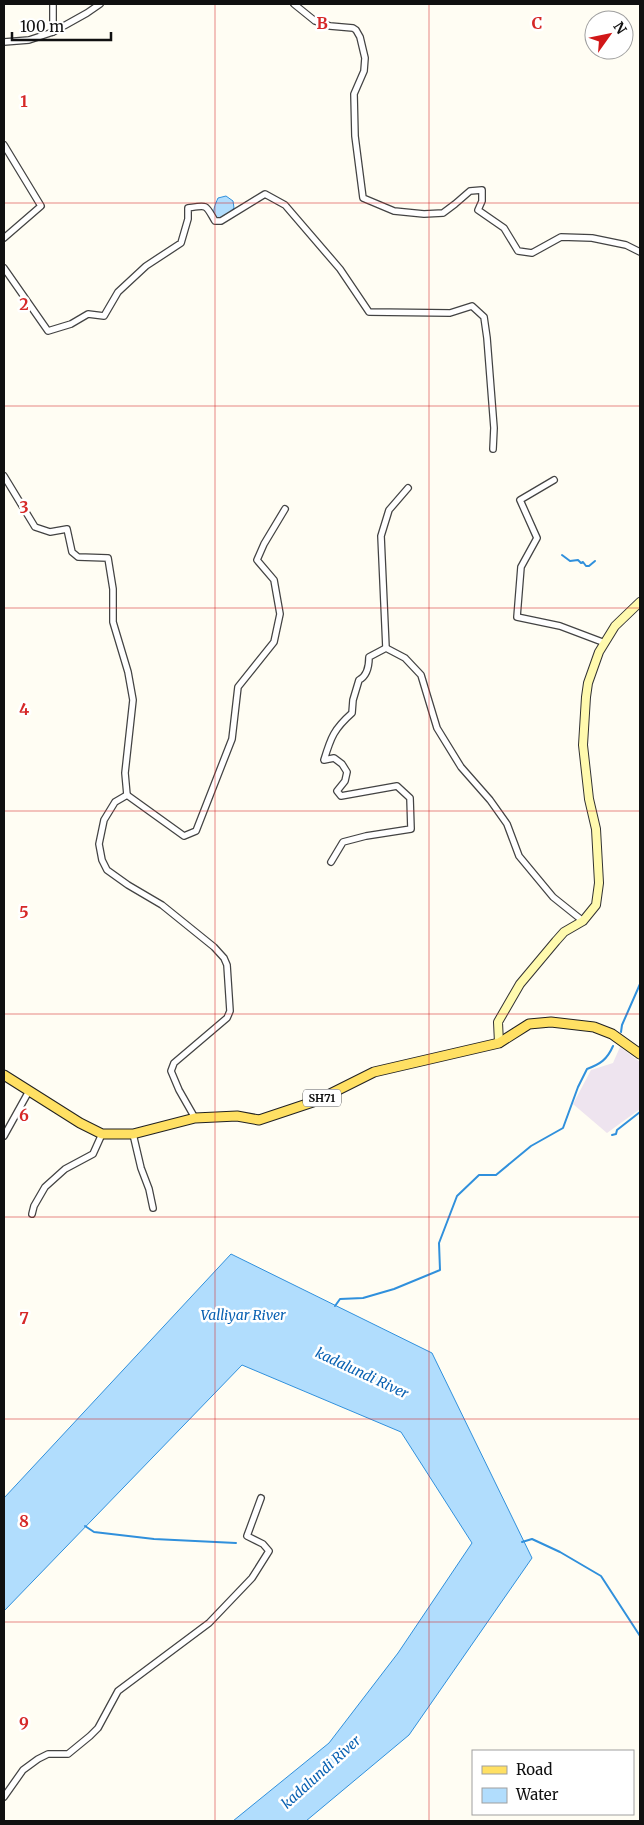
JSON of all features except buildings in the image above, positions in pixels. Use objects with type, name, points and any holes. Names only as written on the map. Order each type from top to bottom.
[{"type":"main road","points":[[499,1043],[498,1022],[517,989],[564,932],[583,922],[596,905],[599,883],[596,829],[589,799],[583,745],[586,697],[594,664],[605,643],[615,626],[640,602]]},
{"type":"main road","name":"SH71","points":[[4,1076],[80,1123],[102,1134],[133,1134],[195,1118],[237,1116],[259,1120],[316,1101],[374,1072],[499,1043],[529,1024],[551,1022],[594,1027],[612,1034],[640,1054]]},
{"type":"street","points":[[52,32],[53,4]]},
{"type":"street","points":[[4,42],[29,40],[52,32],[100,4]]},
{"type":"street","points":[[294,4],[315,21],[330,26],[352,28],[356,30],[360,37],[365,58],[364,71],[354,94],[355,136],[363,198],[394,211],[424,214],[443,213],[470,191],[482,190],[482,201],[478,210],[504,228],[518,252],[532,253],[561,237],[592,238],[626,245],[640,252]]},
{"type":"street","points":[[4,145],[41,206],[4,238]]},
{"type":"street","points":[[4,268],[48,331],[71,324],[88,314],[104,316],[118,292],[146,266],[181,243],[188,219],[188,208],[204,206],[208,208],[215,221],[221,221],[266,194],[285,205],[340,269],[369,312],[450,313],[472,306],[484,317],[494,428],[493,449]]},
{"type":"street","points":[[4,476],[35,527],[50,532],[67,529],[72,552],[78,557],[108,558],[113,588],[113,622],[128,672],[133,700],[125,773],[126,795]]},
{"type":"street","points":[[554,480],[520,500],[537,538],[521,567],[517,617],[560,626],[605,643]]},
{"type":"street","points":[[386,648],[381,536],[389,510],[408,488]]},
{"type":"street","points":[[126,795],[184,836],[196,831],[232,739],[238,687],[274,642],[280,614],[277,591],[274,580],[256,560],[285,509]]},
{"type":"street","points":[[331,862],[343,842],[366,836],[411,829],[410,798],[398,786],[341,796],[337,791],[345,781],[347,772],[342,764],[334,758],[324,760],[333,733],[340,723],[352,713],[353,700],[359,680],[364,678],[369,665],[369,657],[386,648]]},
{"type":"street","points":[[386,648],[406,658],[421,675],[438,728],[461,767],[490,800],[506,824],[520,856],[554,897],[583,922]]},
{"type":"street","points":[[126,795],[115,802],[104,820],[99,844],[102,860],[107,870],[162,905],[214,947],[227,964],[230,1011],[227,1018],[174,1063],[171,1071],[179,1090],[195,1118]]},
{"type":"street","points":[[4,1136],[29,1091]]},
{"type":"street","points":[[32,1214],[34,1206],[45,1187],[65,1169],[93,1154],[102,1134]]},
{"type":"street","points":[[133,1134],[153,1208]]},
{"type":"street","points":[[4,1797],[23,1770],[38,1759],[48,1754],[68,1754],[90,1736],[98,1728],[118,1691],[210,1622],[252,1578],[269,1550],[263,1544],[247,1536],[261,1498]]},
{"type":"shaded area","points":[[620,1047],[640,1062],[640,1109],[607,1133],[573,1104],[591,1070],[613,1063]]},
{"type":"water","points":[[226,196],[233,201],[234,208],[222,219],[215,218],[214,210],[218,198]]},
{"type":"water","name":"Valliyar River","points":[[231,1254],[432,1353],[532,1558],[409,1735],[306,1821],[233,1821],[329,1743],[398,1653],[472,1543],[401,1432],[242,1365],[4,1611],[4,1498]]},
{"type":"waterway","points":[[562,555],[570,561],[578,560],[581,563],[583,562],[586,566],[595,561]]},
{"type":"waterway","points":[[621,1032],[622,1025],[640,984]]},
{"type":"waterway","points":[[335,1306],[340,1299],[363,1298],[394,1289],[440,1270],[439,1243],[457,1196],[479,1175],[496,1175],[531,1146],[563,1128],[578,1087],[587,1069],[603,1061],[613,1046]]},
{"type":"waterway","points":[[612,1135],[616,1134],[617,1130],[640,1112]]},
{"type":"waterway","points":[[85,1526],[94,1532],[154,1539],[236,1543]]},
{"type":"waterway","points":[[522,1542],[532,1539],[560,1552],[601,1576],[640,1636]]},
{"type":"water label","name":"kadalundi River","points":[[362,1373]]},
{"type":"water label","name":"kadalundi River","points":[[321,1772]]}]
